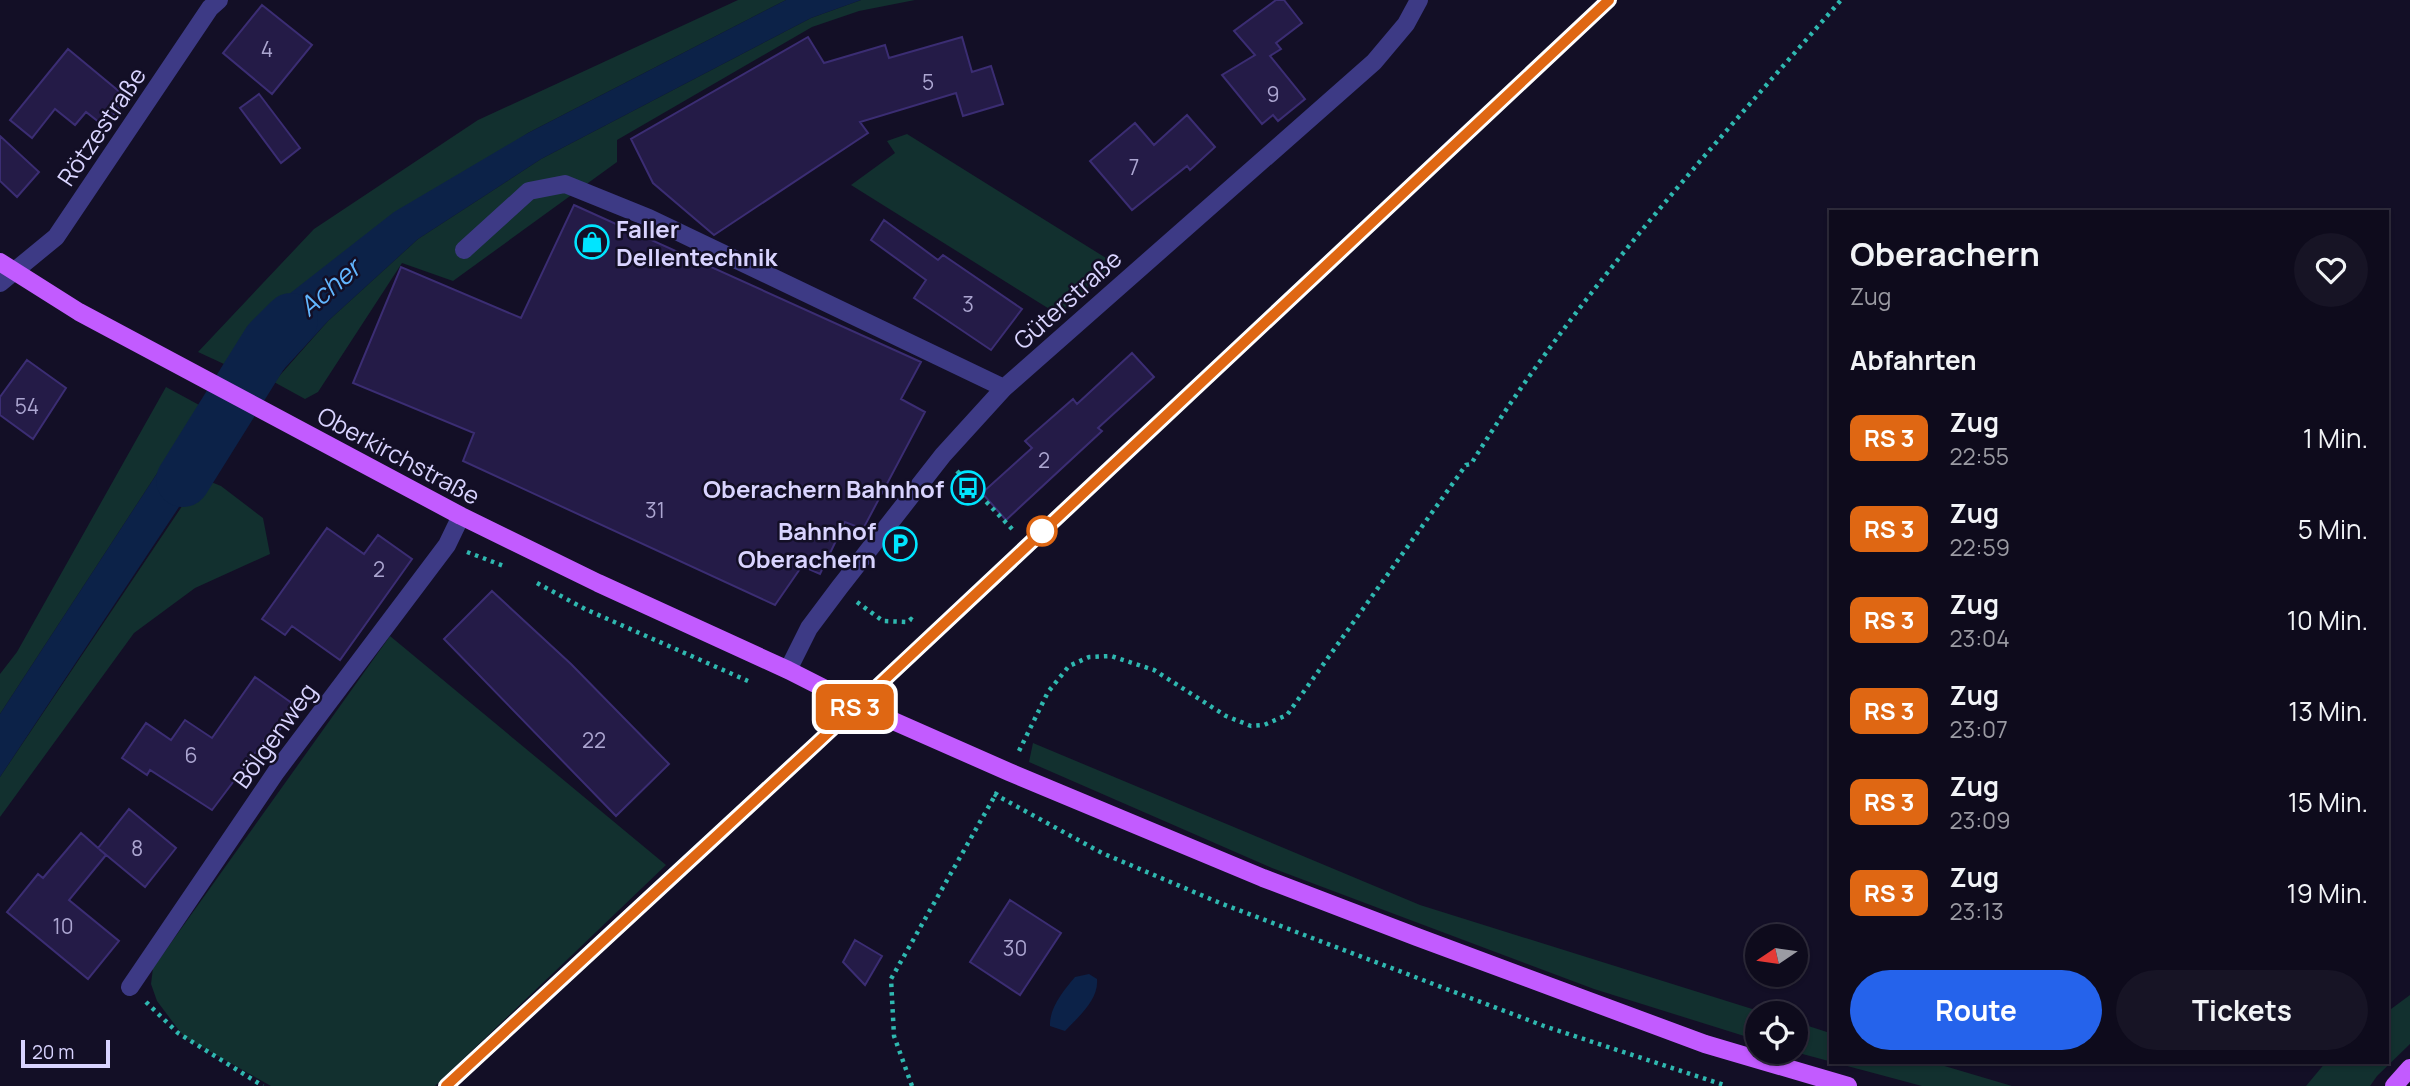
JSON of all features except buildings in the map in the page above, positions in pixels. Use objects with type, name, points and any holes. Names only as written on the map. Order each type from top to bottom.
[{"type":"main road","name":"Oberkirchstraße","points":[[5,272],[461,516],[857,705],[1263,878],[1705,1044],[1848,1086]]},
{"type":"main road","points":[[2394,1086],[2410,1069]]},
{"type":"main road","points":[[2408,1086],[2410,1069]]},
{"type":"street","name":"Rötzestraße","points":[[5,272],[56,237],[210,8],[219,0]]},
{"type":"street","name":"Güterstraße","points":[[788,670],[809,628],[838,587],[943,455],[1004,388],[1374,61],[1406,24],[1419,0]]},
{"type":"street","points":[[464,250],[529,191],[565,184],[649,218],[1004,388]]},
{"type":"street","name":"Bölgenweg","points":[[130,987],[276,772],[447,545],[461,516]]},
{"type":"path","points":[[1009,772],[1048,692],[1069,666],[1088,657],[1111,656],[1154,670],[1226,716],[1251,726],[1264,725],[1287,715],[1466,465],[1471,464],[1510,400],[1645,225],[1841,0]]},
{"type":"path","points":[[979,494],[1014,531]]},
{"type":"path","points":[[447,545],[514,570]]},
{"type":"path","points":[[526,577],[585,609],[758,684]]},
{"type":"path","points":[[855,601],[883,621],[908,622],[911,619],[914,622]]},
{"type":"path","points":[[912,1086],[894,1036],[891,979],[995,795],[1101,853],[1220,903],[1544,1026],[1727,1086]]},
{"type":"path","points":[[130,987],[178,1033],[263,1086]]},
{"type":"green space","points":[[738,0],[786,0],[528,133],[284,298],[224,364],[198,352],[314,229],[478,120]]},
{"type":"green space","points":[[861,0],[915,0],[859,11],[812,27],[617,140],[617,162],[453,281],[402,263],[318,392],[305,399],[274,382],[328,321],[418,239],[541,159],[811,18]]},
{"type":"green space","points":[[907,134],[1114,263],[1059,315],[851,185],[895,153],[887,141]]},
{"type":"green space","points":[[166,387],[201,406],[0,714],[0,674],[17,652]]},
{"type":"green space","points":[[201,478],[221,486],[263,518],[270,554],[195,588],[134,633],[0,817],[0,777]]},
{"type":"green space","points":[[390,636],[666,865],[435,1086],[271,1086],[184,1037],[157,1001],[151,984],[153,968]]},
{"type":"green space","points":[[1033,743],[1420,905],[1745,1007],[1745,1036],[1594,989],[1272,868],[1029,762]]},
{"type":"green space","points":[[2410,995],[2410,1044],[2370,1086],[2306,1086],[2324,1064],[2389,1064],[2389,1011]]},
{"type":"green space","points":[[1808,1026],[1829,1033],[1829,1061],[1808,1055]]},
{"type":"green space","points":[[1840,1064],[1938,1064],[2012,1086],[1922,1086]]},
{"type":"water","points":[[786,0],[861,0],[811,18],[541,159],[418,239],[328,321],[263,392],[224,364],[284,298],[394,212],[528,133]]},
{"type":"water","points":[[201,406],[234,424],[0,777],[0,714]]},
{"type":"water","points":[[1089,974],[1097,979],[1097,987],[1087,1008],[1065,1031],[1050,1026],[1055,1006],[1066,988],[1075,977]]},
{"type":"waterway","name":"Acher","points":[[183,480],[269,342],[291,320]]},
{"type":"railway","points":[[446,1086],[1609,0]]},
{"type":"train","points":[[446,1086],[817,743],[1609,0]]},
{"type":"place","name":"Faller Dellentechnik","points":[[592,242]]},
{"type":"place","name":"Oberachern Bahnhof","points":[[968,488]]},
{"type":"place","name":"Bahnhof Oberachern","points":[[900,544]]}]
